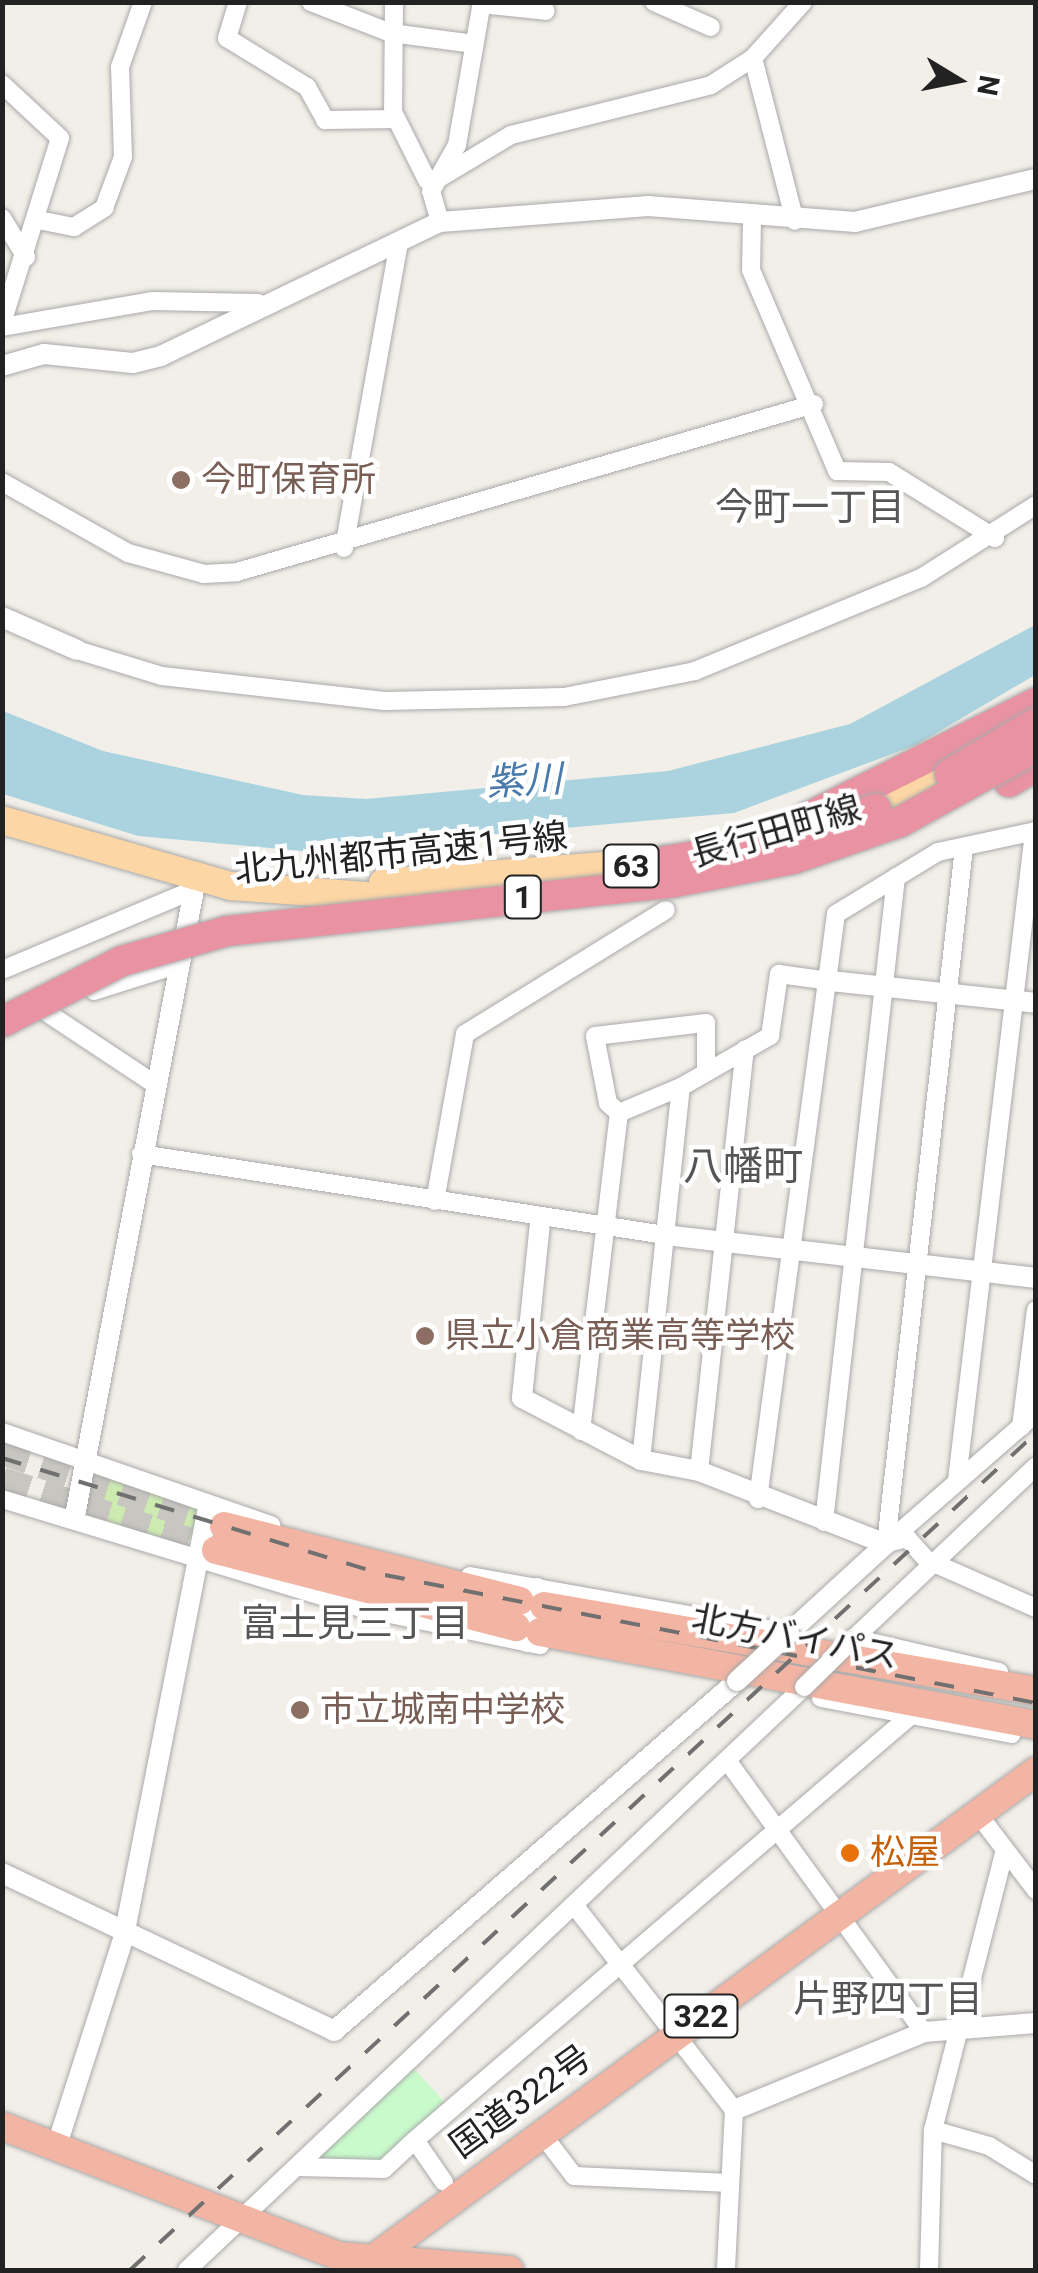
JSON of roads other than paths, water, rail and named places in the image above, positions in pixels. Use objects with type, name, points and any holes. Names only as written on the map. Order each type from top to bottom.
[{"type":"highway","points":[[734,860],[1036,703]]},
{"type":"highway","name":"北九州都市高速1号線","points":[[2,998],[117,941],[225,911],[734,860],[893,802],[1036,721]]},
{"type":"highway","name":"北九州都市高速1号線","points":[[2,1022],[122,961],[227,931],[734,860],[882,829],[1036,749]]},
{"type":"highway","points":[[734,860],[886,837],[1036,766]]},
{"type":"highway","name":"北方バイパス","points":[[211,1534],[531,1616],[1032,1724]]},
{"type":"highway","name":"北方バイパス","points":[[531,1616],[1036,1691]]},
{"type":"highway","name":"国道322号","points":[[364,2268],[676,2034],[841,1920],[1036,1771]]},
{"type":"highway","points":[[2,2126],[364,2268],[509,2270]]},
{"type":"main road","name":"長行田町線","points":[[194,882],[362,884],[548,877],[702,857],[832,822],[1036,721]]},
{"type":"main road","name":"長行田町線","points":[[2,820],[194,882],[350,900],[564,897],[728,876],[874,834],[1036,749]]},
{"type":"street","points":[[38,220],[74,228],[104,208],[123,157],[118,78],[143,2]]},
{"type":"street","points":[[238,2],[227,38],[307,87],[325,120],[396,119]]},
{"type":"street","points":[[310,2],[391,33],[474,44]]},
{"type":"street","points":[[394,2],[391,33],[396,119],[428,180],[436,180],[510,134],[636,110],[711,85],[753,58],[803,2]]},
{"type":"street","points":[[654,2],[712,27]]},
{"type":"street","points":[[440,222],[436,180],[458,145],[482,3],[546,11]]},
{"type":"street","points":[[753,58],[796,221]]},
{"type":"street","points":[[2,84],[60,138],[38,220],[2,325],[152,301],[258,303]]},
{"type":"street","points":[[2,366],[44,354],[133,363],[440,222],[648,206],[752,220],[854,222],[1036,180]]},
{"type":"street","points":[[2,218],[26,258]]},
{"type":"street","points":[[752,220],[751,270],[814,404],[837,471],[889,472],[995,538]]},
{"type":"street","points":[[344,548],[399,242]]},
{"type":"street","points":[[2,482],[82,534],[204,574],[344,548],[814,404]]},
{"type":"street","points":[[2,617],[77,650],[162,676],[384,701],[564,696],[695,671],[995,538],[1036,505]]},
{"type":"street","points":[[758,1499],[822,980],[836,914],[896,877],[964,847],[1035,831],[1010,1000],[957,1480]]},
{"type":"street","points":[[886,1544],[964,847]]},
{"type":"street","points":[[824,1522],[852,1258],[888,987],[896,877]]},
{"type":"street","points":[[74,1516],[194,882]]},
{"type":"street","points":[[2,970],[194,882]]},
{"type":"street","points":[[435,1200],[465,1034],[666,910]]},
{"type":"street","points":[[2,1039],[46,1012],[179,964]]},
{"type":"street","points":[[620,1113],[680,1086],[770,1036],[779,974],[1036,1003]]},
{"type":"street","points":[[46,1012],[154,1083]]},
{"type":"street","points":[[620,1113],[608,1103],[595,1036],[706,1023],[706,1072]]},
{"type":"street","points":[[699,1472],[728,1243],[744,1050]]},
{"type":"street","points":[[641,1460],[680,1086]]},
{"type":"street","points":[[581,1430],[609,1229],[620,1113]]},
{"type":"street","points":[[141,1154],[435,1200],[540,1222],[1036,1278]]},
{"type":"street","points":[[540,1222],[522,1398],[641,1460],[699,1472],[758,1499],[886,1544],[907,1538],[937,1561],[1036,1608]]},
{"type":"street","points":[[1021,1427],[1036,1310]]},
{"type":"street","points":[[2,1873],[124,1936],[334,2031],[738,1682],[1036,1412]]},
{"type":"street","points":[[2,1432],[83,1459],[211,1534]]},
{"type":"street","points":[[187,2270],[729,1763],[851,1640],[1036,1466]]},
{"type":"street","points":[[2,1499],[74,1516],[211,1534],[531,1616],[738,1682]]},
{"type":"street","points":[[56,2148],[124,1936],[211,1534]]},
{"type":"street","points":[[531,1616],[790,1633]]},
{"type":"street","points":[[851,1640],[1036,1680]]},
{"type":"street","points":[[801,1691],[1012,1734],[1032,1724]]},
{"type":"street","points":[[297,2167],[384,2169],[910,1716]]},
{"type":"street","points":[[729,1763],[924,2032]]},
{"type":"street","points":[[978,1814],[1036,1890]]},
{"type":"street","points":[[929,2270],[933,2130],[954,2026],[1004,1853]]},
{"type":"street","points":[[574,1904],[734,2110],[726,2270]]},
{"type":"street","points":[[734,2110],[924,2032],[954,2026],[1036,2022]]},
{"type":"street","points":[[933,2130],[989,2146],[1036,2175]]},
{"type":"street","points":[[542,2134],[574,2176],[730,2183]]},
{"type":"street","points":[[416,2140],[444,2182]]},
{"type":"water","points":[[1035,625],[1035,675],[916,745],[734,813],[302,851],[138,836],[3,794],[3,711],[103,751],[303,795],[366,799],[668,771],[850,724]]},
{"type":"tunnel","points":[[2,1451],[224,1526]]},
{"type":"tunnel","points":[[2,1481],[216,1550]]},
{"type":"railway","points":[[130,2270],[1036,1433]]},
{"type":"railway","points":[[2,1458],[385,1575],[1036,1703]]},
{"type":"place","name":"今町保育所","points":[[181,480]]},
{"type":"place","name":"県立小倉商業高等学校","points":[[425,1336]]},
{"type":"place","name":"市立城南中学校","points":[[300,1710]]},
{"type":"place","name":"松屋","points":[[850,1853]]},
{"type":"district","name":"今町一丁目","points":[[810,508]]},
{"type":"district","name":"八幡町","points":[[743,1167]]},
{"type":"district","name":"富士見三丁目","points":[[355,1624]]},
{"type":"district","name":"片野四丁目","points":[[888,2000]]},
{"type":"water label","name":"紫川","points":[[524,781]]}]
